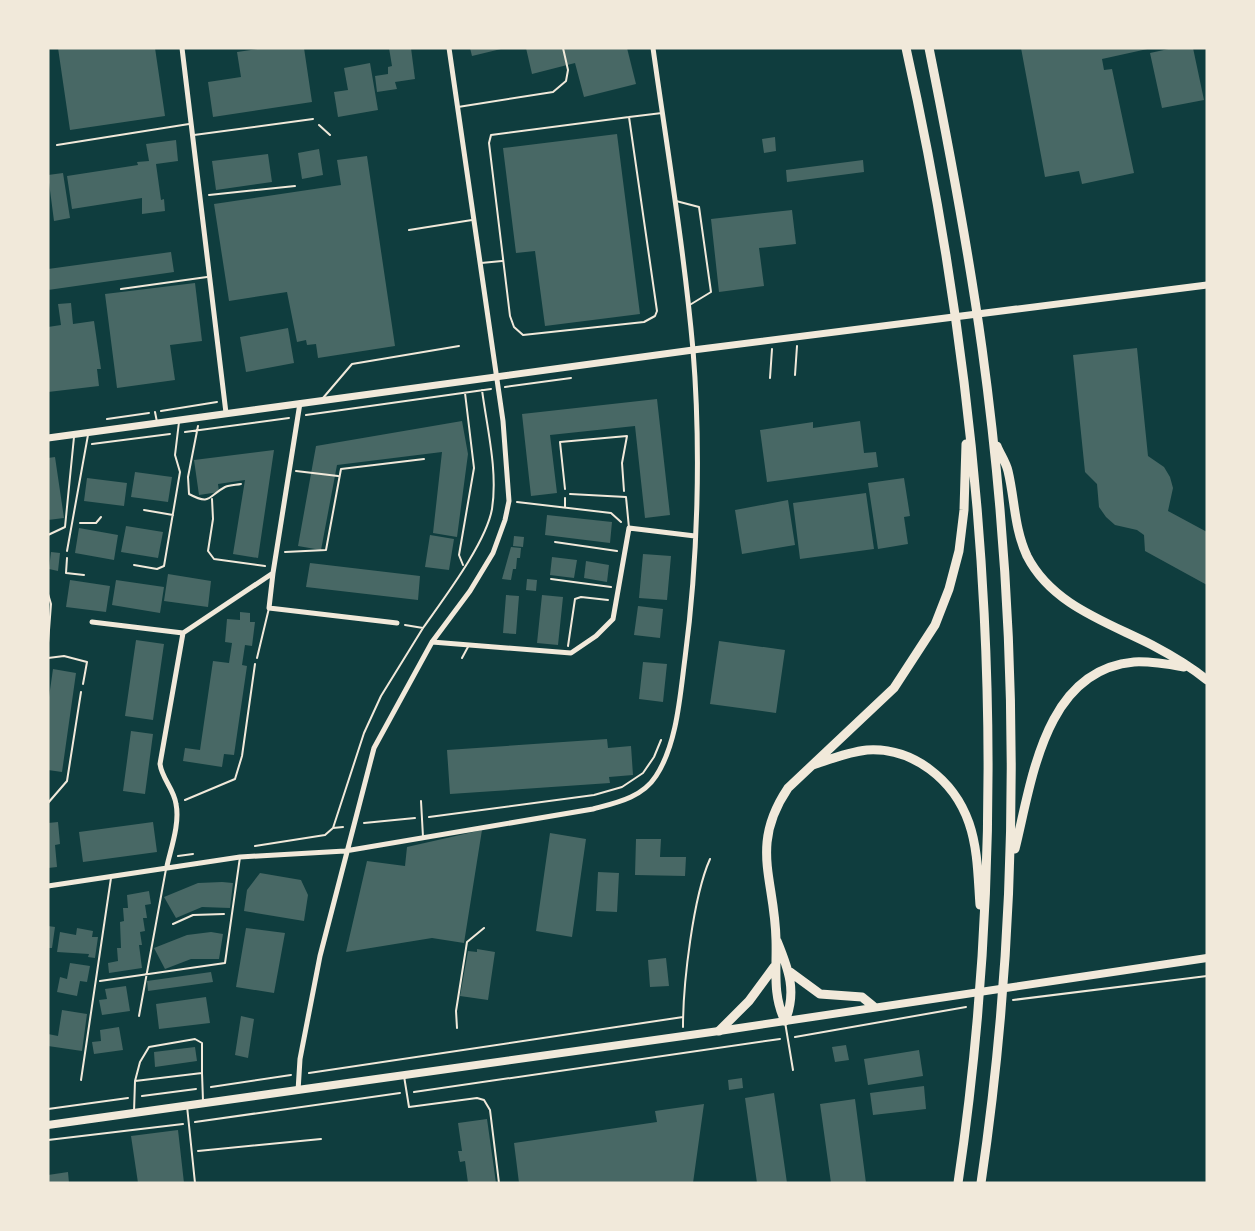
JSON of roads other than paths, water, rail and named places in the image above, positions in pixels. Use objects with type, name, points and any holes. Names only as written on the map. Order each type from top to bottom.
[{"type":"highway","points":[[906,48],[941,231],[968,427],[983,581],[988,717],[982,945],[974,1054],[958,1183]]},
{"type":"highway","points":[[929,48],[970,270],[993,438],[1009,649],[1011,866],[996,1057],[981,1183]]},
{"type":"highway","points":[[785,1022],[791,1007],[790,972],[777,939],[766,872],[770,825],[777,806],[788,788],[894,688],[935,625],[949,589],[959,551],[968,427]]},
{"type":"highway","points":[[993,438],[1008,469],[1015,526],[1028,558],[1044,579],[1066,600],[1092,617],[1153,646],[1207,680]]},
{"type":"highway","points":[[1011,866],[1038,753],[1059,711],[1070,696],[1084,681],[1118,666],[1148,662],[1186,667]]},
{"type":"highway","points":[[813,765],[851,753],[885,751],[922,764],[941,778],[957,798],[969,823],[976,858],[982,945]]},
{"type":"highway","points":[[777,939],[774,968],[777,1005],[785,1022]]},
{"type":"highway","points":[[719,1031],[749,1001],[774,968]]},
{"type":"highway","points":[[790,972],[820,994],[862,998],[873,1006]]},
{"type":"main road","points":[[48,1125],[785,1022],[873,1006],[1207,958]]},
{"type":"street","points":[[183,48],[219,374],[226,413]]},
{"type":"street","points":[[298,1091],[298,1074],[320,956],[345,850],[374,748],[432,642],[470,591],[493,553],[505,520],[508,501],[509,478],[498,388],[478,263],[449,48]]},
{"type":"street","points":[[48,886],[111,878],[167,866],[240,857],[345,850],[593,809],[631,798],[654,779],[665,760],[683,675],[689,629],[695,536],[693,350],[653,48]]},
{"type":"street","points":[[48,438],[693,350],[1207,285]]},
{"type":"street","points":[[300,403],[269,608],[397,623]]},
{"type":"street","points":[[432,642],[571,653],[596,636],[613,619],[629,528],[695,536]]},
{"type":"street","points":[[92,622],[183,633],[273,570]]},
{"type":"street","points":[[167,866],[176,803],[162,776],[160,764],[183,633]]},
{"type":"lane","points":[[457,107],[553,92],[566,81],[568,70],[564,48]]},
{"type":"lane","points":[[629,117],[657,311],[655,316],[644,322],[523,335],[514,327],[510,316],[489,143],[491,135],[629,117],[662,113]]},
{"type":"lane","points":[[194,135],[314,119]]},
{"type":"lane","points":[[57,145],[192,124]]},
{"type":"lane","points":[[674,201],[699,207],[711,292],[687,306]]},
{"type":"lane","points":[[409,230],[472,219]]},
{"type":"lane","points":[[478,263],[503,261]]},
{"type":"lane","points":[[121,289],[210,277]]},
{"type":"lane","points":[[321,400],[352,364],[459,346]]},
{"type":"lane","points":[[155,412],[157,423]]},
{"type":"lane","points":[[134,565],[158,569],[164,566],[180,472],[176,455],[180,419]]},
{"type":"lane","points":[[67,551],[88,432]]},
{"type":"lane","points":[[48,535],[65,527],[74,434]]},
{"type":"lane","points":[[570,494],[626,496],[629,528]]},
{"type":"lane","points":[[144,510],[173,515]]},
{"type":"lane","points":[[257,658],[269,608]]},
{"type":"lane","points":[[462,658],[469,645]]},
{"type":"lane","points":[[48,803],[67,781],[81,692]]},
{"type":"lane","points":[[421,801],[423,837]]},
{"type":"lane","points":[[100,981],[225,963],[240,857]]},
{"type":"lane","points":[[139,1016],[167,866]]},
{"type":"lane","points":[[81,1080],[111,878]]},
{"type":"lane","points":[[458,1028],[456,1011],[467,942],[484,928]]},
{"type":"lane","points":[[785,1022],[794,1070]]},
{"type":"lane","points":[[135,1114],[133,1098],[135,1081],[140,1062],[149,1047],[195,1039],[202,1043],[204,1104]]},
{"type":"lane","points":[[135,1081],[202,1074]]},
{"type":"lane","points":[[404,1076],[409,1107],[477,1098],[484,1100],[489,1110],[499,1183]]},
{"type":"lane","points":[[187,1106],[195,1183]]}]
